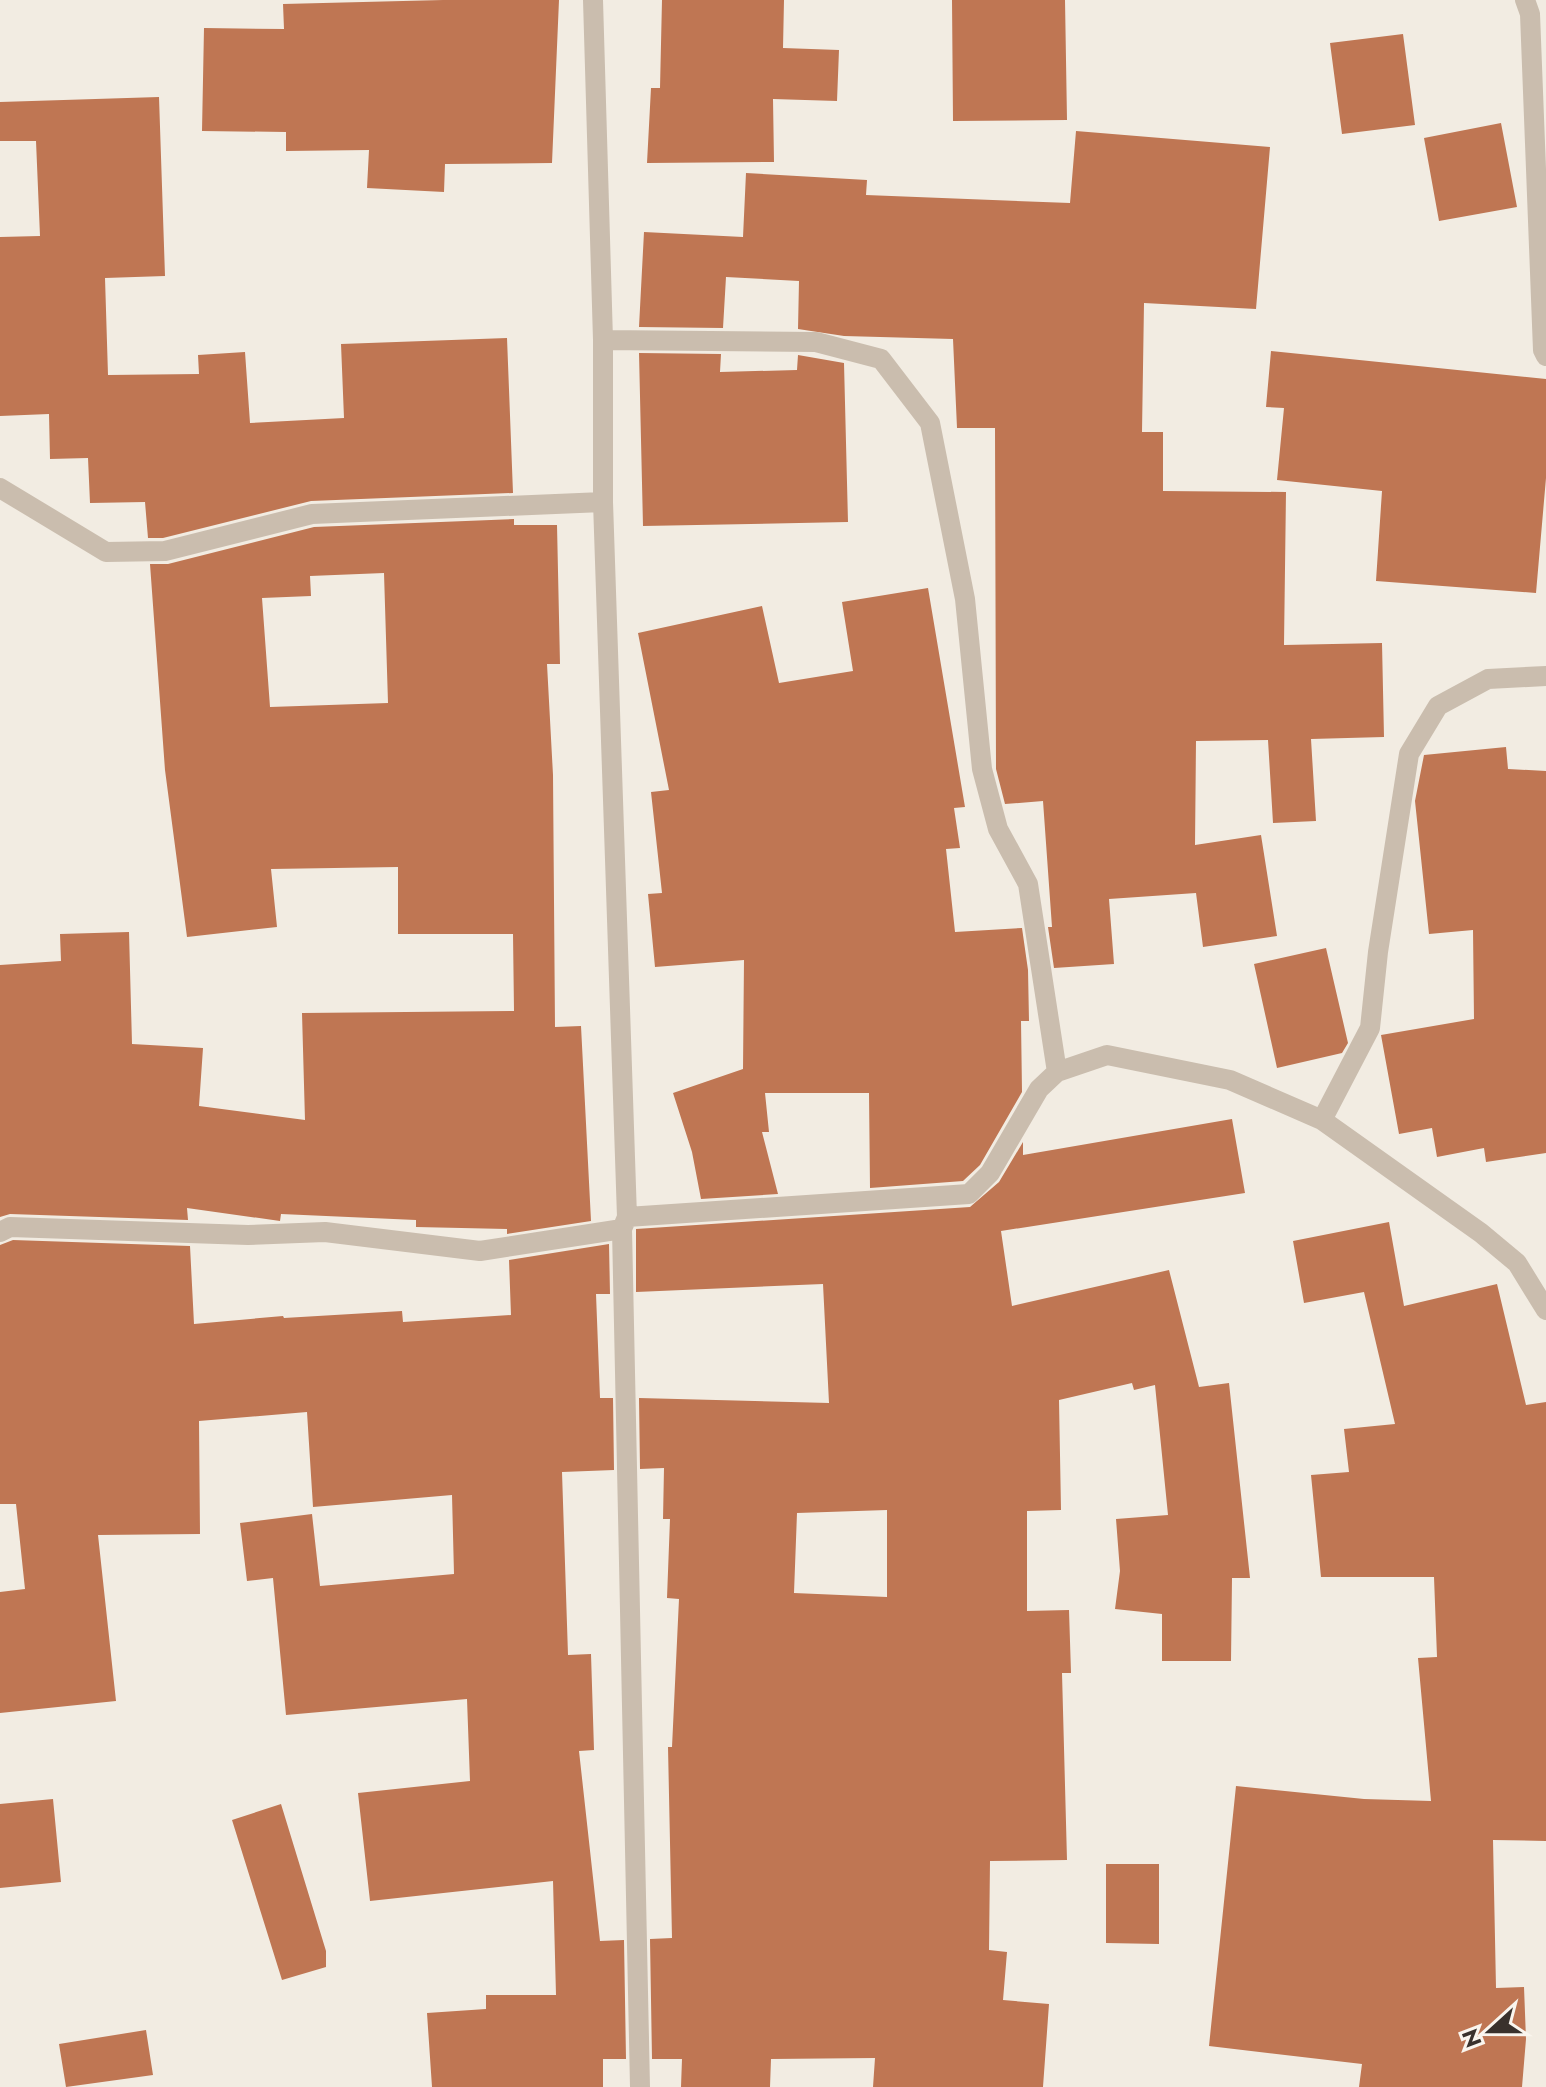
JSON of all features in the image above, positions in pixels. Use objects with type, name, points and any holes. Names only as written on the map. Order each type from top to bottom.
[{"type":"street","points":[[593,0],[603,340],[603,502],[624,1223],[640,2087]]},
{"type":"street","points":[[1525,0],[1530,14],[1543,350],[1546,356]]},
{"type":"street","points":[[603,340],[816,342],[881,359],[930,423],[965,599],[982,769],[998,829],[1028,884],[1057,1072]]},
{"type":"street","points":[[0,488],[106,552],[165,551],[312,514],[603,502]]},
{"type":"street","points":[[1322,1120],[1370,1028],[1378,952],[1409,754],[1438,706],[1488,679],[1546,676]]},
{"type":"street","points":[[0,1232],[10,1227],[248,1235],[325,1232],[480,1251],[624,1223],[969,1194],[990,1173],[1039,1089],[1057,1072],[1107,1055],[1230,1080],[1322,1120],[1517,1263],[1546,1310]]},
{"type":"building","points":[[559,0],[552,163],[445,164],[444,192],[367,188],[369,150],[286,151],[286,132],[202,131],[204,28],[284,29],[283,4]]},
{"type":"building","points":[[662,0],[784,0],[783,48],[839,50],[837,101],[773,99],[774,162],[647,163],[651,88],[660,88]]},
{"type":"building","points":[[952,0],[1065,0],[1067,120],[953,121]]},
{"type":"building","points":[[1403,34],[1415,125],[1342,134],[1330,43]]},
{"type":"building","points":[[159,97],[165,276],[105,278],[108,375],[199,374],[198,355],[245,352],[250,423],[344,418],[341,344],[507,338],[513,493],[311,501],[163,538],[148,538],[145,502],[90,503],[88,458],[50,459],[49,414],[0,416],[0,237],[40,236],[36,141],[0,141],[0,102]]},
{"type":"building","points":[[1501,123],[1517,207],[1439,221],[1424,138]]},
{"type":"building","points":[[1076,131],[1270,147],[1256,309],[1144,303],[1142,432],[1163,432],[1163,491],[1286,492],[1284,645],[1382,643],[1384,737],[1311,739],[1316,821],[1273,823],[1268,740],[1196,741],[1195,845],[1261,835],[1277,936],[1203,947],[1196,893],[1109,899],[1114,964],[1054,968],[1048,927],[1052,927],[1043,801],[1005,804],[996,769],[995,428],[957,428],[953,339],[844,336],[798,329],[799,281],[726,277],[723,328],[639,327],[644,232],[743,237],[746,173],[867,180],[866,195],[1070,203]]},
{"type":"building","points":[[1271,351],[1546,379],[1546,478],[1536,593],[1376,581],[1382,491],[1277,480],[1284,408],[1266,407]]},
{"type":"building","points":[[639,353],[721,354],[720,372],[797,370],[798,355],[844,363],[848,522],[643,526]]},
{"type":"building","points":[[514,519],[514,525],[557,525],[560,664],[547,664],[553,775],[555,1027],[581,1026],[591,1221],[507,1234],[507,1229],[416,1227],[416,1220],[281,1214],[280,1221],[187,1208],[188,1220],[10,1214],[0,1217],[0,965],[61,961],[60,934],[129,932],[132,1044],[203,1048],[199,1106],[305,1120],[302,1013],[514,1011],[513,934],[398,934],[398,867],[271,869],[277,927],[187,937],[165,770],[150,564],[168,564],[314,527]],"holes":[[[384,573],[388,703],[270,707],[262,598],[311,596],[310,576]]]},
{"type":"building","points":[[928,588],[965,807],[954,808],[960,848],[946,849],[955,932],[1022,928],[1028,970],[1029,1021],[1021,1021],[1022,1092],[980,1165],[963,1181],[870,1188],[869,1093],[765,1093],[769,1132],[762,1132],[778,1194],[701,1199],[692,1152],[673,1093],[743,1069],[744,960],[655,967],[648,894],[662,893],[651,792],[669,790],[638,633],[762,606],[779,683],[853,671],[842,602]]},
{"type":"building","points":[[1506,747],[1508,769],[1546,771],[1546,1153],[1486,1162],[1484,1148],[1437,1157],[1432,1128],[1399,1134],[1381,1035],[1474,1019],[1473,930],[1429,934],[1415,801],[1424,755]]},
{"type":"building","points":[[1326,948],[1348,1043],[1342,1053],[1277,1068],[1254,964]]},
{"type":"building","points":[[1232,1119],[1245,1193],[1001,1231],[1012,1306],[1169,1270],[1199,1387],[1229,1383],[1250,1578],[1232,1578],[1231,1661],[1162,1661],[1162,1614],[1115,1609],[1120,1571],[1116,1519],[1168,1515],[1155,1385],[1134,1390],[1132,1383],[1059,1400],[1061,1510],[1027,1511],[1027,1611],[1069,1610],[1071,1673],[1062,1673],[1067,1860],[990,1861],[989,1950],[1007,1952],[1003,2000],[1049,2004],[1043,2087],[873,2087],[875,2058],[771,2059],[770,2087],[681,2087],[682,2059],[652,2059],[650,1939],[672,1938],[668,1747],[672,1747],[679,1599],[667,1598],[670,1519],[663,1519],[664,1468],[640,1469],[639,1398],[829,1403],[823,1284],[636,1292],[636,1229],[970,1207],[999,1182],[1023,1142],[1023,1155]],"holes":[[[887,1510],[887,1597],[794,1593],[797,1513]]]},
{"type":"building","points":[[1389,1222],[1404,1306],[1497,1284],[1526,1405],[1546,1402],[1546,1841],[1493,1840],[1496,1988],[1524,1987],[1526,2039],[1522,2087],[1359,2087],[1362,2064],[1209,2046],[1236,1786],[1364,1799],[1431,1801],[1418,1658],[1437,1657],[1434,1577],[1321,1577],[1311,1475],[1349,1472],[1344,1429],[1395,1424],[1364,1292],[1304,1303],[1293,1241]]},
{"type":"building","points":[[13,1240],[190,1246],[194,1324],[283,1316],[402,1311],[403,1322],[511,1315],[509,1260],[609,1244],[610,1294],[596,1294],[600,1398],[613,1398],[614,1470],[562,1472],[568,1655],[591,1654],[594,1750],[579,1751],[600,1941],[624,1940],[626,2059],[603,2059],[603,2087],[432,2087],[427,2013],[486,2009],[486,1995],[556,1995],[553,1881],[370,1901],[358,1793],[470,1781],[467,1699],[286,1715],[273,1578],[247,1581],[240,1523],[312,1514],[320,1586],[454,1574],[452,1495],[313,1507],[307,1412],[199,1421],[200,1534],[98,1535],[116,1701],[0,1713],[0,1592],[25,1589],[16,1504],[0,1504],[0,1245]]},
{"type":"building","points":[[53,1799],[61,1882],[0,1888],[0,1804]]},
{"type":"building","points":[[281,1804],[326,1951],[326,1967],[282,1980],[232,1820]]},
{"type":"building","points":[[1106,1864],[1159,1864],[1159,1944],[1106,1943]]},
{"type":"building","points":[[146,2030],[153,2075],[66,2087],[59,2044]]}]
